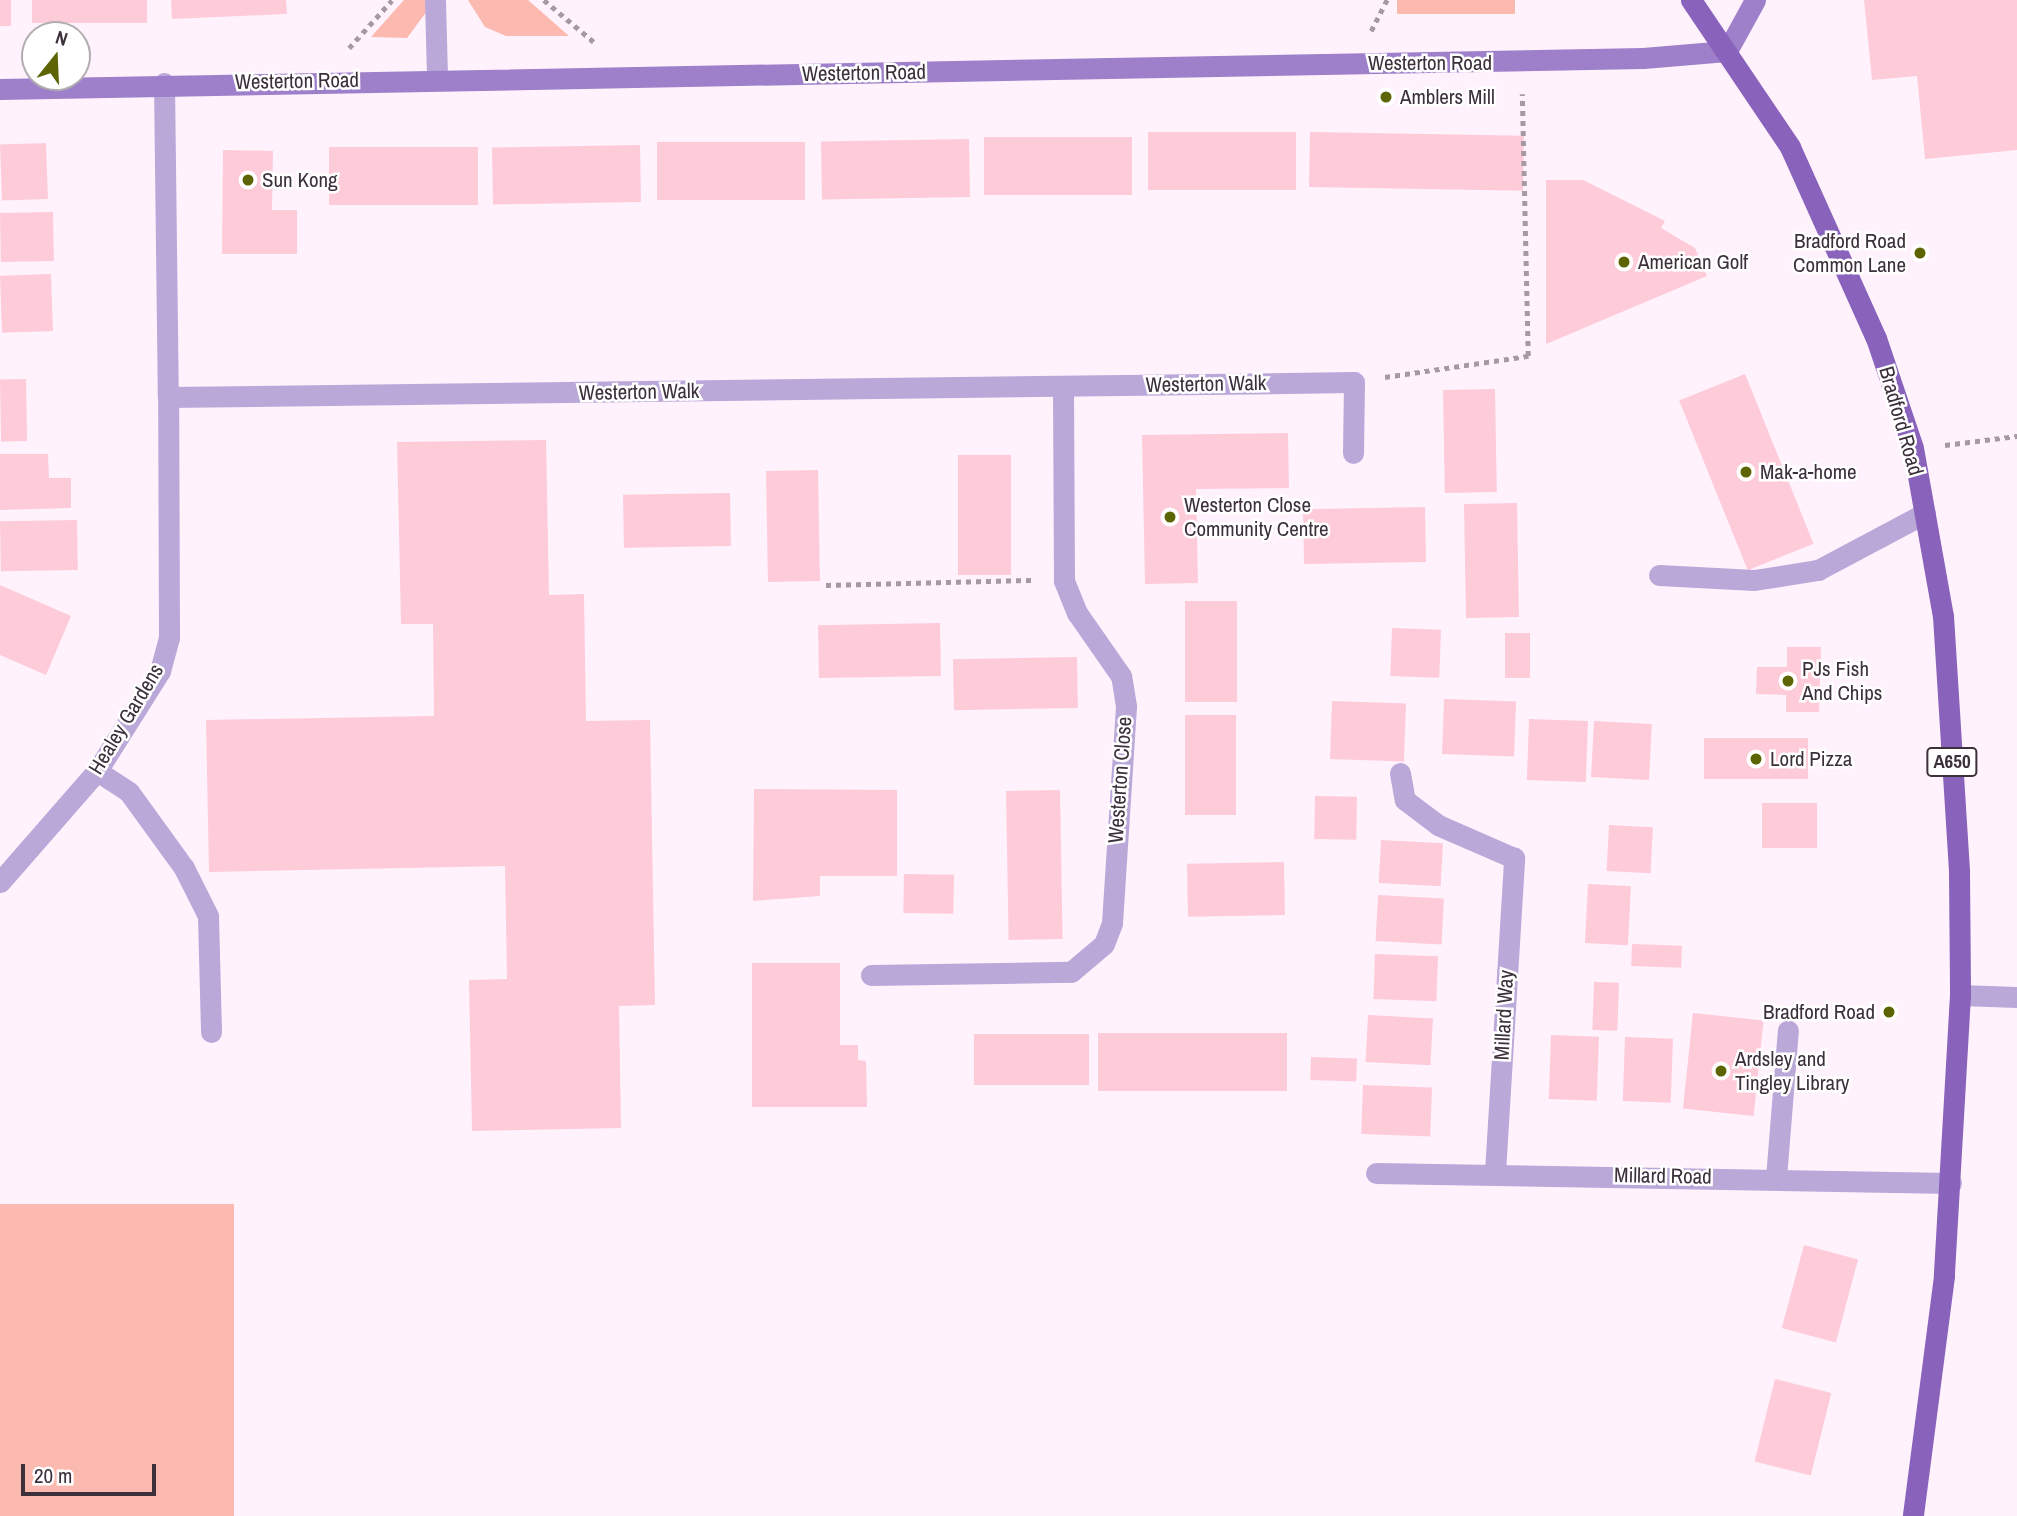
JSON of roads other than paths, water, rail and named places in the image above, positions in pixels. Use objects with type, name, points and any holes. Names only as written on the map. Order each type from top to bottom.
[{"type":"main road","name":"Bradford Road","points":[[1691,0],[1790,147],[1876,338],[1913,449],[1943,616],[1959,873],[1959,995],[1951,1183],[1913,1516]]},
{"type":"street","points":[[435,0],[437,77]]},
{"type":"street","points":[[1727,51],[1755,0]]},
{"type":"street","name":"Westerton Road","points":[[0,89],[437,77],[640,78],[1511,64],[1727,51]]},
{"type":"street","points":[[164,83],[168,397]]},
{"type":"street","name":"Westerton Walk","points":[[168,397],[1354,382],[1353,453]]},
{"type":"street","name":"Westerton Close","points":[[871,975],[1049,976],[1071,972],[1104,944],[1112,923],[1126,706],[1121,676],[1077,613],[1064,579],[1063,386]]},
{"type":"street","name":"Healey Gardens","points":[[0,881],[97,771],[160,671],[169,638],[168,397]]},
{"type":"street","points":[[1659,575],[1754,580],[1818,570],[1925,513]]},
{"type":"street","points":[[97,771],[129,792],[184,869],[208,916],[211,1032]]},
{"type":"street","name":"Millard Way","points":[[1400,774],[1405,800],[1438,825],[1514,858],[1495,1172]]},
{"type":"street","points":[[1959,995],[2017,997]]},
{"type":"street","points":[[1776,1178],[1788,1030]]},
{"type":"street","name":"Millard Road","points":[[1376,1173],[1495,1172],[1951,1183]]},
{"type":"place","name":"Amblers Mill","points":[[1386,97]]},
{"type":"place","name":"Sun Kong","points":[[248,180]]},
{"type":"place","name":"Bradford Road Common Lane","points":[[1920,253]]},
{"type":"place","name":"American Golf","points":[[1624,262]]},
{"type":"place","name":"Mak-a-home","points":[[1746,472]]},
{"type":"place","name":"Westerton Close Community Centre","points":[[1170,517]]},
{"type":"place","name":"PJs Fish And Chips","points":[[1788,681]]},
{"type":"place","name":"Lord Pizza","points":[[1756,759]]},
{"type":"place","name":"Bradford Road","points":[[1889,1012]]},
{"type":"place","name":"Ardsley and Tingley Library","points":[[1721,1071]]}]
